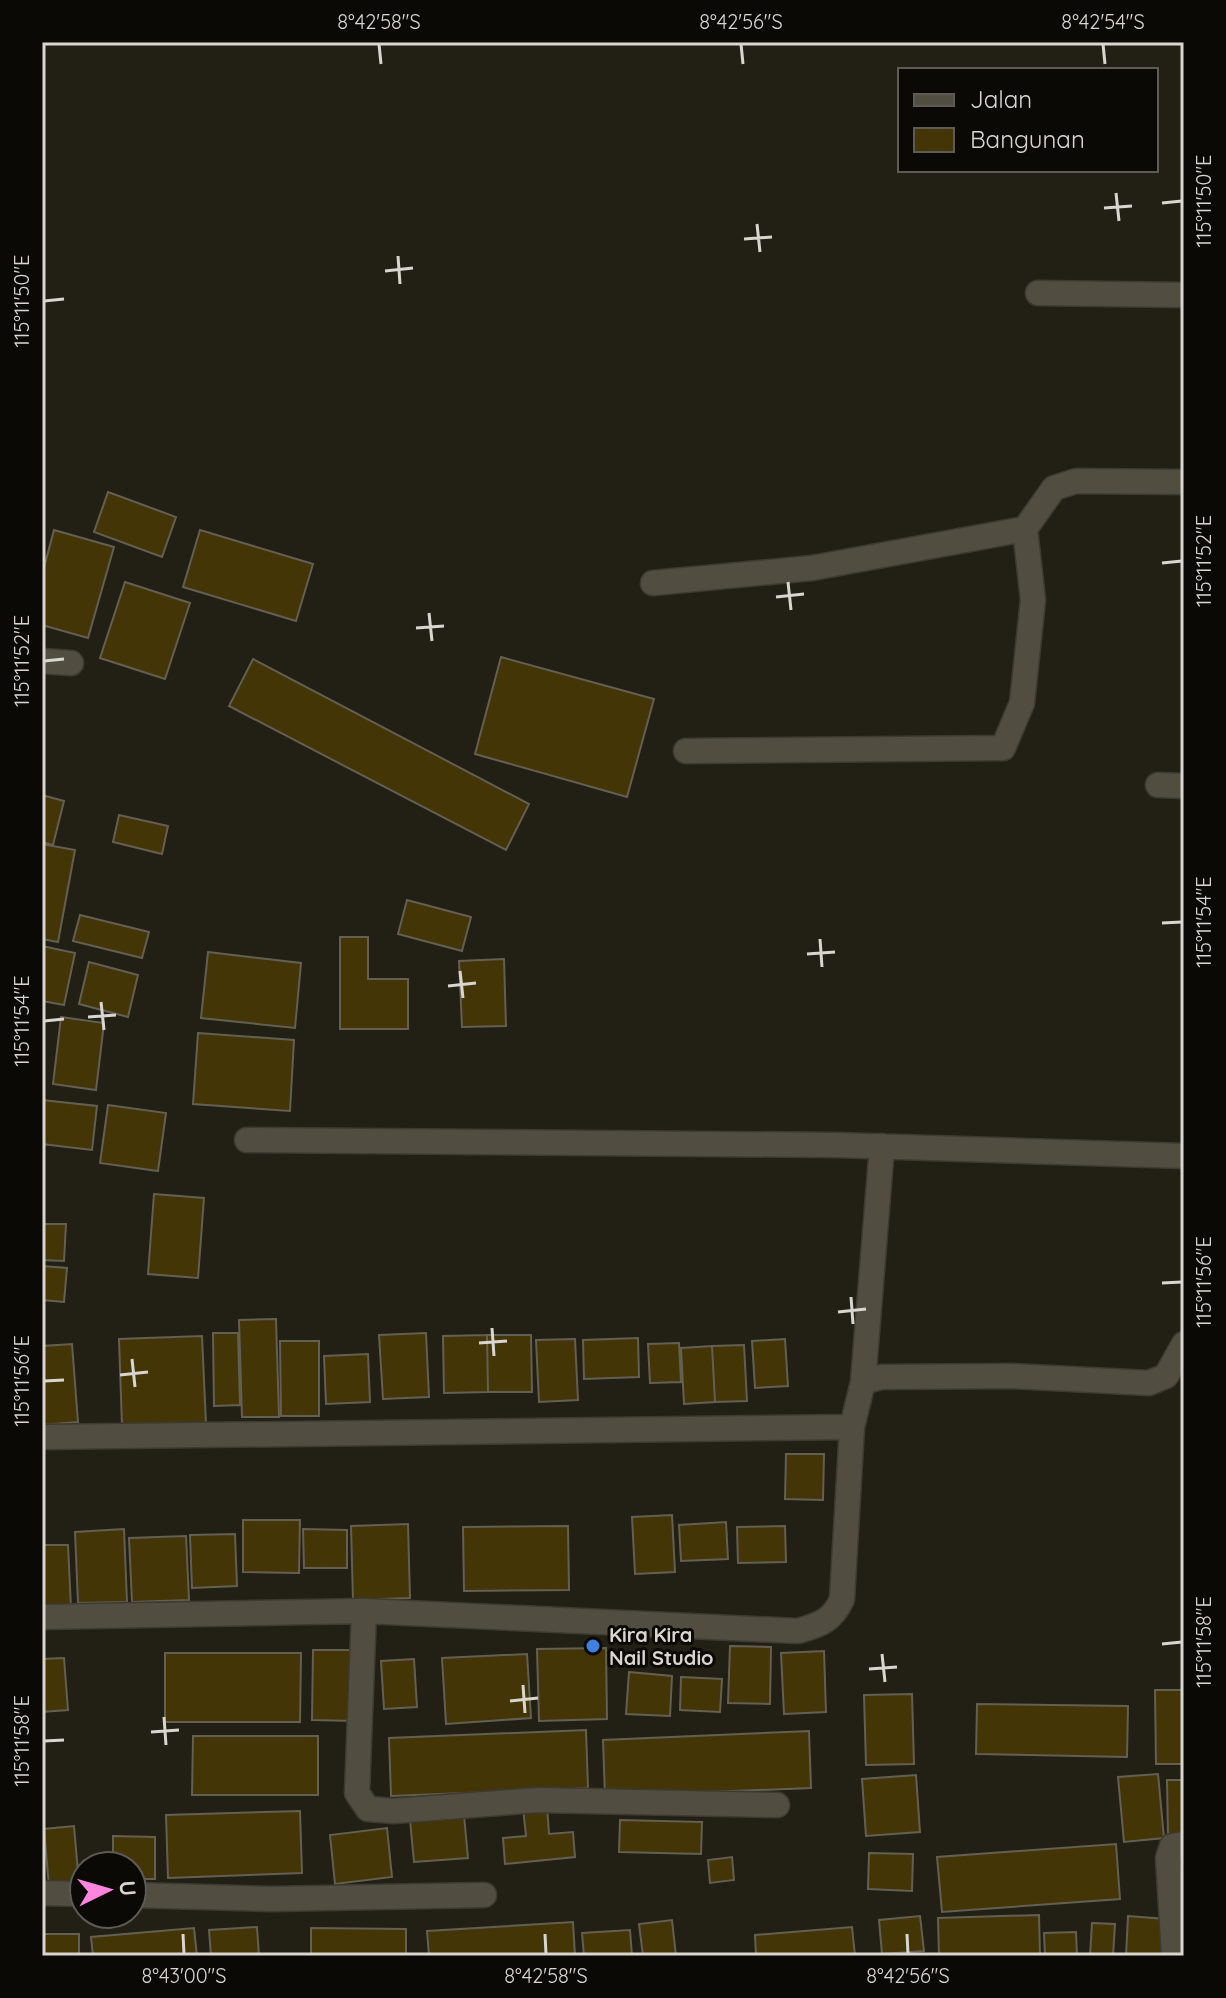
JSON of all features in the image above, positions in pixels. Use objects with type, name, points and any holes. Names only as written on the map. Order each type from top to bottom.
[{"type":"street","points":[[1038,293],[1184,295]]},
{"type":"street","points":[[686,751],[1003,748],[1022,703],[1033,600],[1025,529],[1054,488],[1076,481],[1184,482]]},
{"type":"street","points":[[653,583],[812,568],[1025,529]]},
{"type":"street","points":[[42,661],[71,663]]},
{"type":"street","points":[[1158,785],[1184,786]]},
{"type":"street","points":[[247,1140],[882,1146],[1184,1156]]},
{"type":"street","points":[[42,1617],[364,1611],[798,1631],[819,1625],[837,1611],[842,1599],[852,1427],[863,1382],[882,1146]]},
{"type":"street","points":[[863,1382],[881,1377],[1011,1376],[1149,1383],[1166,1376],[1184,1344]]},
{"type":"street","points":[[42,1437],[852,1427]]},
{"type":"street","points":[[364,1611],[357,1793],[368,1809],[394,1811],[538,1800],[777,1805]]},
{"type":"street","points":[[1174,1956],[1168,1858],[1172,1846],[1184,1844]]},
{"type":"street","points":[[42,1893],[68,1894]]},
{"type":"street","points":[[148,1895],[271,1899],[484,1895]]},
{"type":"building","points":[[42,338],[43,447],[42,447]]},
{"type":"building","points":[[108,492],[176,517],[162,557],[94,532]]},
{"type":"building","points":[[54,530],[114,547],[88,638],[42,625],[42,575]]},
{"type":"building","points":[[200,530],[313,564],[296,621],[183,587]]},
{"type":"building","points":[[125,582],[190,603],[165,679],[100,658]]},
{"type":"building","points":[[501,657],[654,699],[627,797],[475,754]]},
{"type":"building","points":[[253,659],[529,804],[506,850],[229,706]]},
{"type":"building","points":[[42,795],[64,801],[53,845],[42,842]]},
{"type":"building","points":[[119,815],[168,826],[162,854],[113,842]]},
{"type":"building","points":[[42,844],[75,850],[58,942],[42,939]]},
{"type":"building","points":[[407,900],[471,917],[462,951],[398,934]]},
{"type":"building","points":[[80,915],[149,932],[142,958],[73,941]]},
{"type":"building","points":[[340,937],[368,937],[368,979],[408,979],[408,1029],[340,1029]]},
{"type":"building","points":[[42,946],[75,953],[64,1005],[42,1001]]},
{"type":"building","points":[[208,952],[301,963],[295,1028],[201,1018]]},
{"type":"building","points":[[504,959],[506,1026],[462,1027],[459,961]]},
{"type":"building","points":[[89,962],[138,975],[128,1017],[79,1004]]},
{"type":"building","points":[[61,1017],[104,1023],[96,1090],[53,1084]]},
{"type":"building","points":[[198,1033],[294,1040],[290,1111],[193,1104]]},
{"type":"building","points":[[42,1100],[97,1106],[92,1150],[42,1144]]},
{"type":"building","points":[[108,1105],[166,1113],[158,1171],[100,1163]]},
{"type":"building","points":[[154,1194],[204,1198],[198,1278],[148,1274]]},
{"type":"building","points":[[42,1224],[66,1224],[64,1261],[42,1260]]},
{"type":"building","points":[[42,1266],[67,1268],[64,1302],[42,1300]]},
{"type":"building","points":[[276,1319],[279,1417],[242,1417],[239,1320]]},
{"type":"building","points":[[213,1333],[238,1333],[240,1405],[214,1406]]},
{"type":"building","points":[[426,1333],[429,1397],[383,1399],[379,1335]]},
{"type":"building","points":[[487,1335],[488,1392],[444,1393],[443,1336]]},
{"type":"building","points":[[487,1335],[531,1335],[532,1392],[488,1392]]},
{"type":"building","points":[[202,1336],[206,1424],[122,1426],[119,1339]]},
{"type":"building","points":[[638,1338],[639,1377],[584,1379],[583,1340]]},
{"type":"building","points":[[575,1339],[578,1400],[539,1402],[536,1340]]},
{"type":"building","points":[[785,1339],[788,1386],[755,1388],[752,1341]]},
{"type":"building","points":[[280,1341],[319,1341],[319,1416],[281,1416]]},
{"type":"building","points":[[679,1343],[681,1382],[650,1383],[648,1344]]},
{"type":"building","points":[[72,1344],[78,1422],[42,1425],[42,1346]]},
{"type":"building","points":[[744,1345],[747,1401],[715,1402],[712,1346]]},
{"type":"building","points":[[712,1346],[715,1402],[684,1404],[681,1348]]},
{"type":"building","points":[[368,1354],[370,1402],[326,1404],[324,1356]]},
{"type":"building","points":[[786,1454],[824,1454],[823,1500],[785,1499]]},
{"type":"building","points":[[672,1515],[675,1572],[635,1574],[632,1517]]},
{"type":"building","points":[[243,1520],[300,1520],[299,1573],[243,1572]]},
{"type":"building","points":[[726,1522],[728,1559],[681,1561],[679,1525]]},
{"type":"building","points":[[408,1524],[410,1598],[353,1600],[351,1526]]},
{"type":"building","points":[[568,1526],[569,1590],[464,1591],[463,1527]]},
{"type":"building","points":[[785,1526],[786,1562],[738,1563],[737,1527]]},
{"type":"building","points":[[124,1529],[127,1602],[78,1603],[75,1532]]},
{"type":"building","points":[[303,1529],[347,1530],[347,1568],[304,1568]]},
{"type":"building","points":[[235,1534],[237,1586],[192,1588],[190,1535]]},
{"type":"building","points":[[186,1536],[189,1600],[132,1602],[129,1538]]},
{"type":"building","points":[[42,1545],[68,1545],[71,1608],[42,1609]]},
{"type":"building","points":[[730,1646],[771,1647],[770,1704],[728,1703]]},
{"type":"building","points":[[606,1648],[607,1719],[539,1721],[537,1649]]},
{"type":"building","points":[[313,1650],[358,1650],[356,1721],[312,1720]]},
{"type":"building","points":[[824,1651],[826,1712],[784,1714],[781,1653]]},
{"type":"building","points":[[165,1653],[301,1653],[300,1722],[165,1722]]},
{"type":"building","points":[[527,1654],[531,1718],[446,1724],[442,1658]]},
{"type":"building","points":[[64,1658],[68,1710],[42,1712],[42,1659]]},
{"type":"building","points":[[414,1659],[417,1707],[384,1709],[381,1661]]},
{"type":"building","points":[[629,1672],[672,1676],[670,1716],[626,1714]]},
{"type":"building","points":[[681,1677],[722,1679],[720,1712],[680,1710]]},
{"type":"building","points":[[1155,1690],[1184,1690],[1184,1764],[1156,1764]]},
{"type":"building","points":[[912,1694],[914,1764],[866,1765],[864,1695]]},
{"type":"building","points":[[977,1704],[1128,1706],[1127,1757],[976,1754]]},
{"type":"building","points":[[586,1730],[588,1788],[391,1796],[389,1738]]},
{"type":"building","points":[[809,1731],[811,1788],[605,1796],[603,1740]]},
{"type":"building","points":[[193,1736],[318,1736],[318,1795],[192,1795]]},
{"type":"building","points":[[1158,1774],[1164,1838],[1124,1842],[1118,1777]]},
{"type":"building","points":[[916,1775],[920,1832],[866,1836],[862,1779]]},
{"type":"building","points":[[1167,1780],[1184,1780],[1184,1836],[1168,1836]]},
{"type":"building","points":[[547,1805],[549,1834],[573,1832],[575,1857],[505,1864],[503,1838],[526,1836],[523,1808]]},
{"type":"building","points":[[300,1811],[302,1873],[168,1878],[166,1815]]},
{"type":"building","points":[[464,1815],[468,1858],[414,1862],[410,1820]]},
{"type":"building","points":[[620,1820],[702,1822],[701,1854],[619,1852]]},
{"type":"building","points":[[74,1826],[76,1850],[68,1850],[68,1885],[49,1887],[44,1829]]},
{"type":"building","points":[[387,1828],[392,1877],[335,1884],[330,1835]]},
{"type":"building","points":[[113,1836],[155,1837],[155,1879],[148,1879],[148,1850],[113,1850]]},
{"type":"building","points":[[1116,1844],[1120,1899],[942,1912],[937,1857]]},
{"type":"building","points":[[869,1853],[913,1854],[912,1891],[868,1889]]},
{"type":"building","points":[[732,1857],[734,1880],[710,1883],[708,1860]]},
{"type":"building","points":[[1039,1915],[1040,1956],[939,1956],[938,1918]]},
{"type":"building","points":[[920,1916],[924,1951],[882,1954],[879,1920]]},
{"type":"building","points":[[1128,1916],[1166,1919],[1164,1956],[1126,1956]]},
{"type":"building","points":[[672,1920],[676,1956],[643,1956],[639,1924]]},
{"type":"building","points":[[573,1922],[575,1956],[429,1956],[427,1931]]},
{"type":"building","points":[[1092,1923],[1115,1924],[1113,1956],[1090,1956]]},
{"type":"building","points":[[257,1927],[259,1956],[211,1956],[209,1930]]},
{"type":"building","points":[[852,1927],[855,1956],[756,1956],[755,1935]]},
{"type":"building","points":[[194,1928],[197,1956],[93,1956],[91,1937]]},
{"type":"building","points":[[311,1928],[406,1929],[406,1956],[311,1956]]},
{"type":"building","points":[[630,1930],[632,1956],[584,1956],[582,1933]]},
{"type":"building","points":[[1076,1932],[1077,1956],[1045,1956],[1044,1933]]},
{"type":"building","points":[[42,1934],[79,1934],[79,1956],[42,1956]]},
{"type":"place","name":"Kira Kira Nail Studio","points":[[593,1646]]}]
